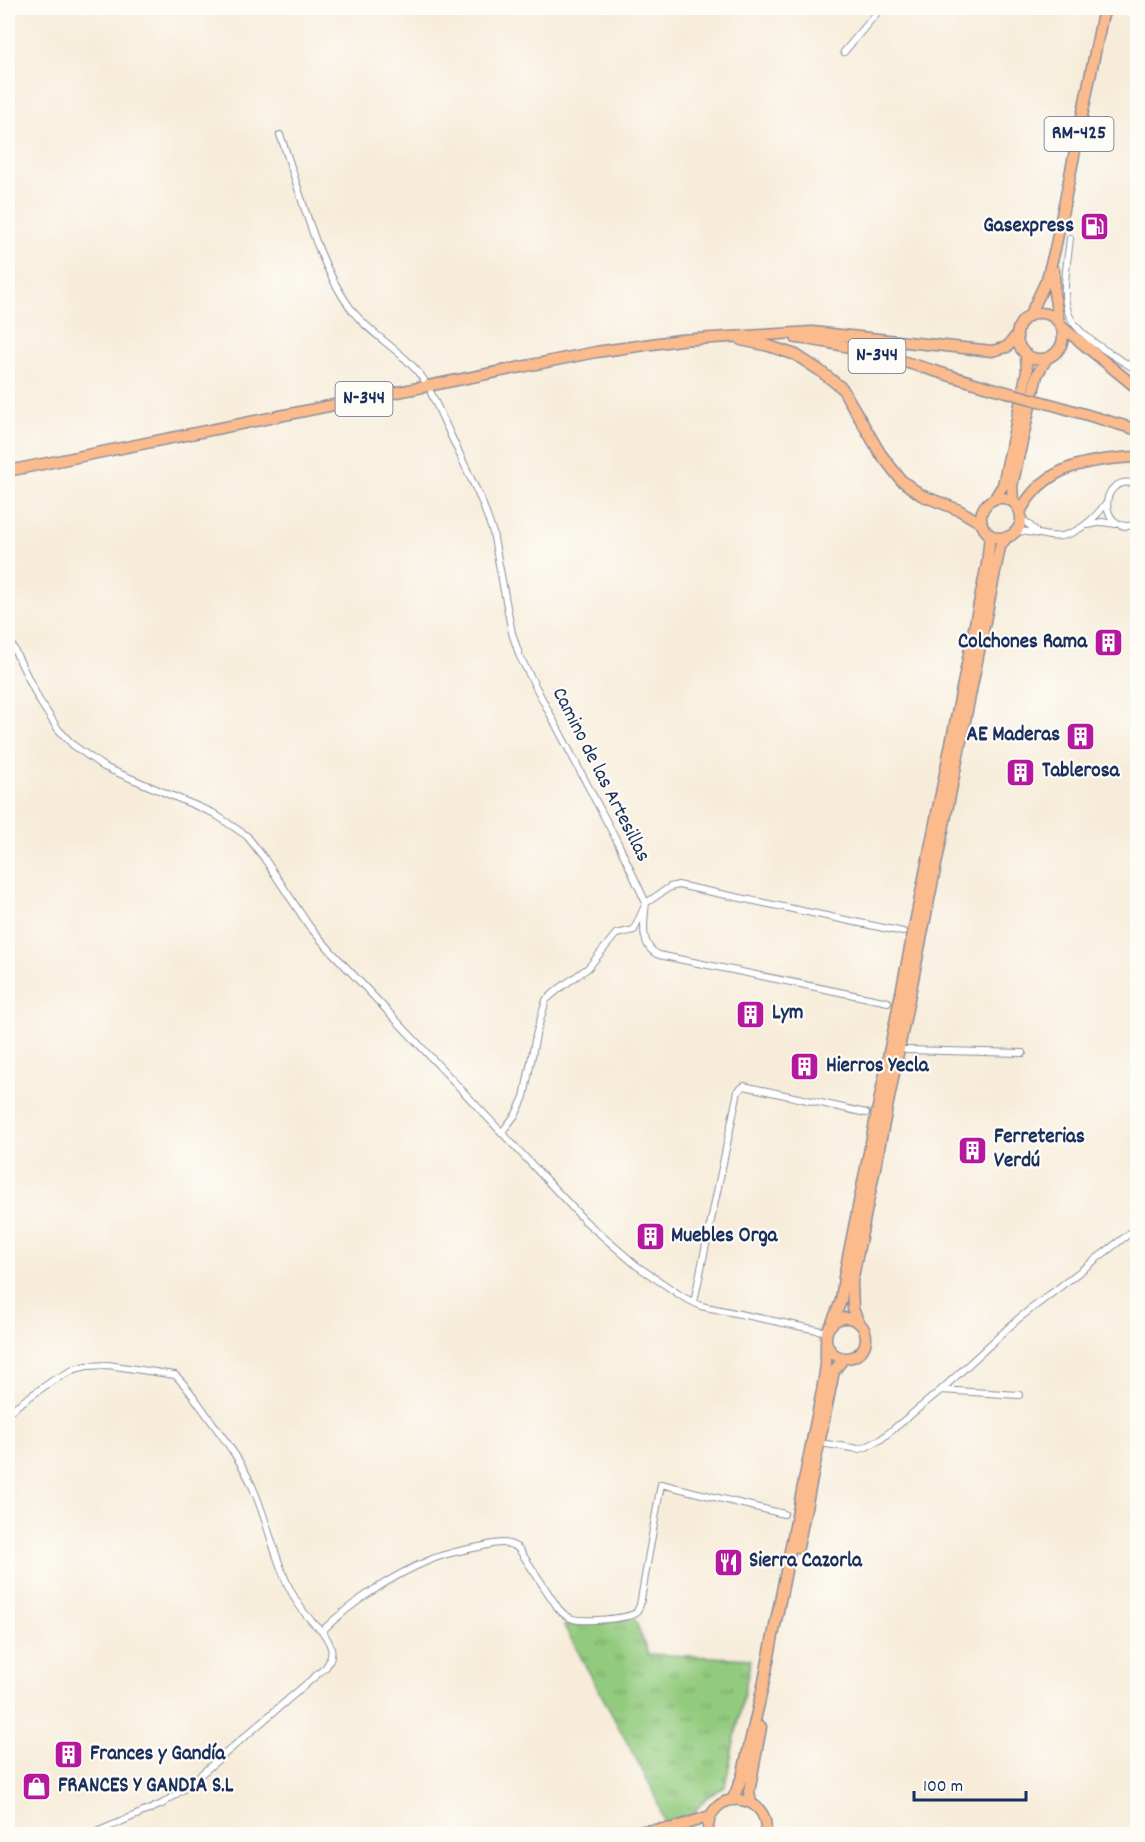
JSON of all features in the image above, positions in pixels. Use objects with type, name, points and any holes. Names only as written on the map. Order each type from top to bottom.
[{"type":"main road","name":"RM-425","points":[[1055,249],[1103,11]]},
{"type":"main road","points":[[1030,315],[1047,279],[1055,249]]},
{"type":"main road","points":[[1021,515],[1013,501],[1012,486],[1037,375],[1047,358],[1058,351],[1062,345],[1063,332],[1054,293],[1055,249]]},
{"type":"main road","points":[[1047,358],[1032,358],[1026,355],[1018,343],[1020,323],[1036,313],[1049,314],[1137,389]]},
{"type":"main road","points":[[760,335],[812,332],[992,351],[1007,347],[1017,335]]},
{"type":"main road","name":"N-344","points":[[8,471],[596,352],[680,340],[760,335],[812,340],[862,351],[1137,430]]},
{"type":"main road","points":[[723,337],[769,346],[796,355],[819,370],[842,388],[880,453],[901,480],[921,495],[959,510],[981,524],[990,535],[1006,538]]},
{"type":"main road","points":[[995,498],[1003,485],[1027,371],[1026,355]]},
{"type":"main road","points":[[858,1321],[847,1317],[835,1321],[828,1333],[831,1352],[844,1358],[856,1356],[866,1345],[866,1332],[853,1309],[852,1282],[1000,547],[1006,538],[1016,531],[1021,515],[1035,488],[1047,478],[1069,467],[1099,460],[1137,457]]},
{"type":"main road","points":[[981,524],[980,517],[984,505],[1001,497],[1013,501]]},
{"type":"main road","points":[[733,1799],[742,1776],[763,1686],[822,1390],[828,1333],[841,1301],[843,1277],[987,564],[990,535]]},
{"type":"main road","points":[[751,1803],[749,1792],[752,1772],[834,1371],[844,1358]]},
{"type":"main road","points":[[708,1834],[708,1824],[718,1806],[733,1799],[751,1803],[760,1811],[764,1819],[765,1834]]},
{"type":"main road","points":[[613,1834],[674,1828],[711,1816]]},
{"type":"street","points":[[844,52],[881,8]]},
{"type":"street","points":[[280,135],[305,213],[322,255],[342,294],[357,316],[394,348],[423,380]]},
{"type":"street","points":[[1070,238],[1066,308],[1070,318],[1081,331],[1137,371]]},
{"type":"street","name":"Camino de las Artesillas","points":[[431,393],[482,502],[493,533],[512,633],[520,657],[618,843],[646,903]]},
{"type":"street","points":[[1084,525],[1099,514],[1111,490],[1117,485],[1130,482],[1137,484]]},
{"type":"street","points":[[1106,503],[1109,515],[1118,524]]},
{"type":"street","points":[[1021,515],[1026,524],[1041,533]]},
{"type":"street","points":[[1016,531],[1058,536],[1084,525],[1101,522],[1129,526],[1137,524]]},
{"type":"street","points":[[8,637],[39,700],[58,729],[73,746],[104,767],[213,813],[247,836],[309,926],[585,1221],[637,1266],[701,1306],[828,1333]]},
{"type":"street","points":[[502,1132],[522,1103],[546,1000],[588,968],[616,934],[634,930],[646,903],[670,887],[678,885],[903,932]]},
{"type":"street","points":[[646,903],[644,935],[649,949],[659,955],[888,1002]]},
{"type":"street","points":[[906,1050],[1023,1053]]},
{"type":"street","points":[[694,1302],[738,1091],[744,1086],[866,1113]]},
{"type":"street","points":[[826,1444],[852,1449],[866,1448],[897,1428],[1018,1319],[1137,1227]]},
{"type":"street","points":[[8,1412],[46,1384],[75,1369],[87,1366],[108,1365],[175,1375],[241,1464],[260,1504],[275,1552],[291,1592],[309,1619],[331,1645],[332,1656],[326,1667],[174,1796],[162,1804],[92,1834]]},
{"type":"street","points":[[941,1390],[1019,1395]]},
{"type":"street","points":[[321,1631],[340,1613],[421,1564],[452,1552],[499,1542],[511,1543],[519,1549],[558,1608],[569,1617],[581,1620],[632,1616],[639,1610],[662,1484],[784,1514]]},
{"type":"green space","points":[[635,1619],[648,1654],[751,1659],[725,1786],[705,1799],[693,1814],[664,1822],[655,1794],[564,1626]]},
{"type":"place","name":"Gasexpress","points":[[1095,227]]},
{"type":"place","name":"Colchones Rama","points":[[1108,643]]},
{"type":"place","name":"AE Maderas","points":[[1081,736]]},
{"type":"place","name":"Tablerosa","points":[[1021,772]]},
{"type":"place","name":"Lym","points":[[751,1014]]},
{"type":"place","name":"Hierros Yecla","points":[[805,1067]]},
{"type":"place","name":"Ferreterias Verdú","points":[[973,1150]]},
{"type":"place","name":"Muebles Orga","points":[[650,1237]]},
{"type":"place","name":"Sierra Cazorla","points":[[728,1562]]},
{"type":"place","name":"Frances y Gandía","points":[[69,1755]]},
{"type":"place","name":"FRANCES Y GANDIA S.L","points":[[37,1787]]}]
